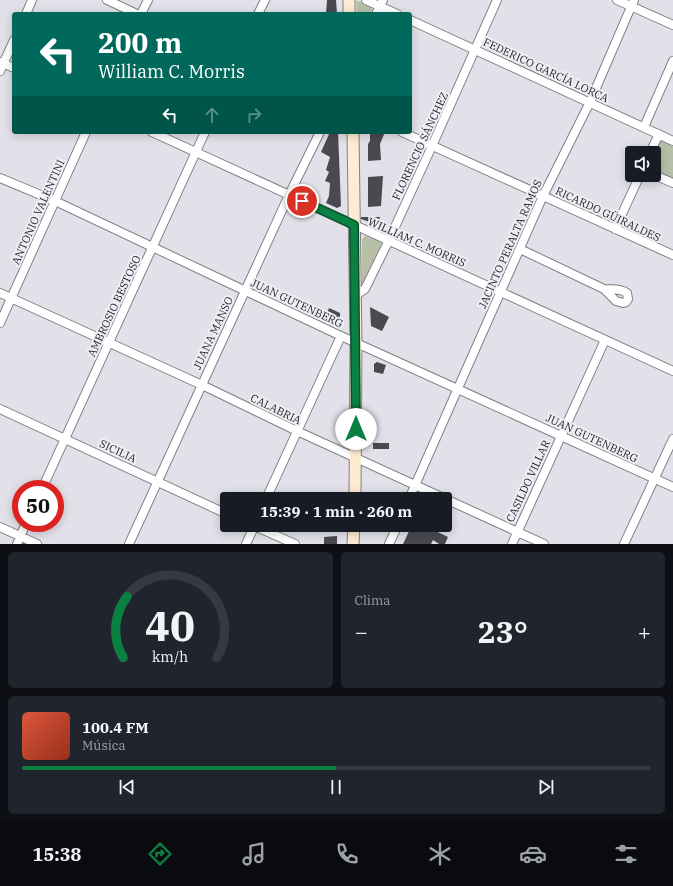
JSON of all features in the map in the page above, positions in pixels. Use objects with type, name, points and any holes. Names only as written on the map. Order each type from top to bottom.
[{"type":"main road","points":[[349,0],[349,12]]},
{"type":"main road","points":[[353,134],[356,343],[355,492]]},
{"type":"main road","points":[[353,544],[354,532]]},
{"type":"street","points":[[27,12],[32,0]]},
{"type":"street","points":[[107,0],[133,12]]},
{"type":"street","points":[[142,12],[148,0]]},
{"type":"street","points":[[259,12],[265,0]]},
{"type":"street","points":[[366,0],[392,12]]},
{"type":"street","name":"FLORENCIO SÁNCHEZ","points":[[355,296],[365,289],[476,50],[497,0]]},
{"type":"street","points":[[617,0],[633,3],[673,26]]},
{"type":"street","name":"JACINTO PERALTA RAMOS","points":[[412,492],[543,196],[590,102],[633,3]]},
{"type":"street","name":"FEDERICO GARCÍA LORCA","points":[[412,21],[673,141]]},
{"type":"street","points":[[12,44],[1,65],[12,68]]},
{"type":"street","points":[[644,127],[673,61]]},
{"type":"street","name":"ANTONIO VALENTINI","points":[[0,323],[85,134]]},
{"type":"street","name":"WILLIAM C. MORRIS","points":[[157,134],[673,371]]},
{"type":"street","name":"AMBROSIO BESTOSO","points":[[46,480],[204,134]]},
{"type":"street","name":"JUANA MANSO","points":[[129,544],[244,291],[319,134]]},
{"type":"street","name":"RICARDO GÜIRALDES","points":[[406,134],[673,255]]},
{"type":"street","points":[[653,146],[659,134]]},
{"type":"street","name":"JUAN GUTENBERG","points":[[0,178],[55,201],[356,343],[673,487]]},
{"type":"street","points":[[661,178],[673,183]]},
{"type":"street","points":[[615,229],[637,182]]},
{"type":"street","points":[[520,249],[604,289]]},
{"type":"street","name":"CALABRIA","points":[[0,293],[544,544]]},
{"type":"street","points":[[269,492],[341,336]]},
{"type":"street","name":"CASILDO VILLAR","points":[[512,544],[605,340]]},
{"type":"street","name":"SICILIA","points":[[0,409],[220,511]]},
{"type":"street","points":[[624,544],[673,439]]},
{"type":"street","points":[[0,527],[18,540],[37,544]]},
{"type":"street","points":[[246,544],[251,532]]},
{"type":"street","points":[[269,532],[295,544]]},
{"type":"street","points":[[389,544],[395,532]]},
{"type":"green space","points":[[356,1],[367,4],[372,9],[371,12],[357,12]]},
{"type":"green space","points":[[659,134],[673,141],[673,183],[661,178],[661,146],[656,146]]},
{"type":"green space","points":[[365,236],[380,241],[381,245],[362,285],[362,239]]},
{"type":"building","points":[[327,0],[336,0],[337,12],[326,12]]},
{"type":"building","points":[[329,134],[338,134],[341,206],[337,208],[326,203],[329,196],[330,183],[325,181],[329,172],[326,170],[330,157],[321,152]]},
{"type":"building","points":[[370,134],[384,134],[380,144],[381,160],[368,161],[368,144],[370,141]]},
{"type":"building","points":[[383,176],[381,206],[368,207],[368,177]]},
{"type":"building","points":[[361,217],[380,217],[378,225],[361,219]]},
{"type":"building","points":[[370,307],[389,317],[382,331],[371,326]]},
{"type":"building","points":[[329,308],[340,313],[340,323],[336,326],[324,320]]},
{"type":"building","points":[[377,362],[386,365],[383,374],[374,372],[374,364]]},
{"type":"building","points":[[373,443],[389,443],[389,449],[373,449]]},
{"type":"building","points":[[409,532],[438,532],[448,537],[445,544],[439,544],[433,540],[431,544],[403,544]]},
{"type":"building","points":[[337,536],[337,544],[324,544],[324,537]]},
{"type":"route","points":[[302,201],[354,225],[356,429]]}]
